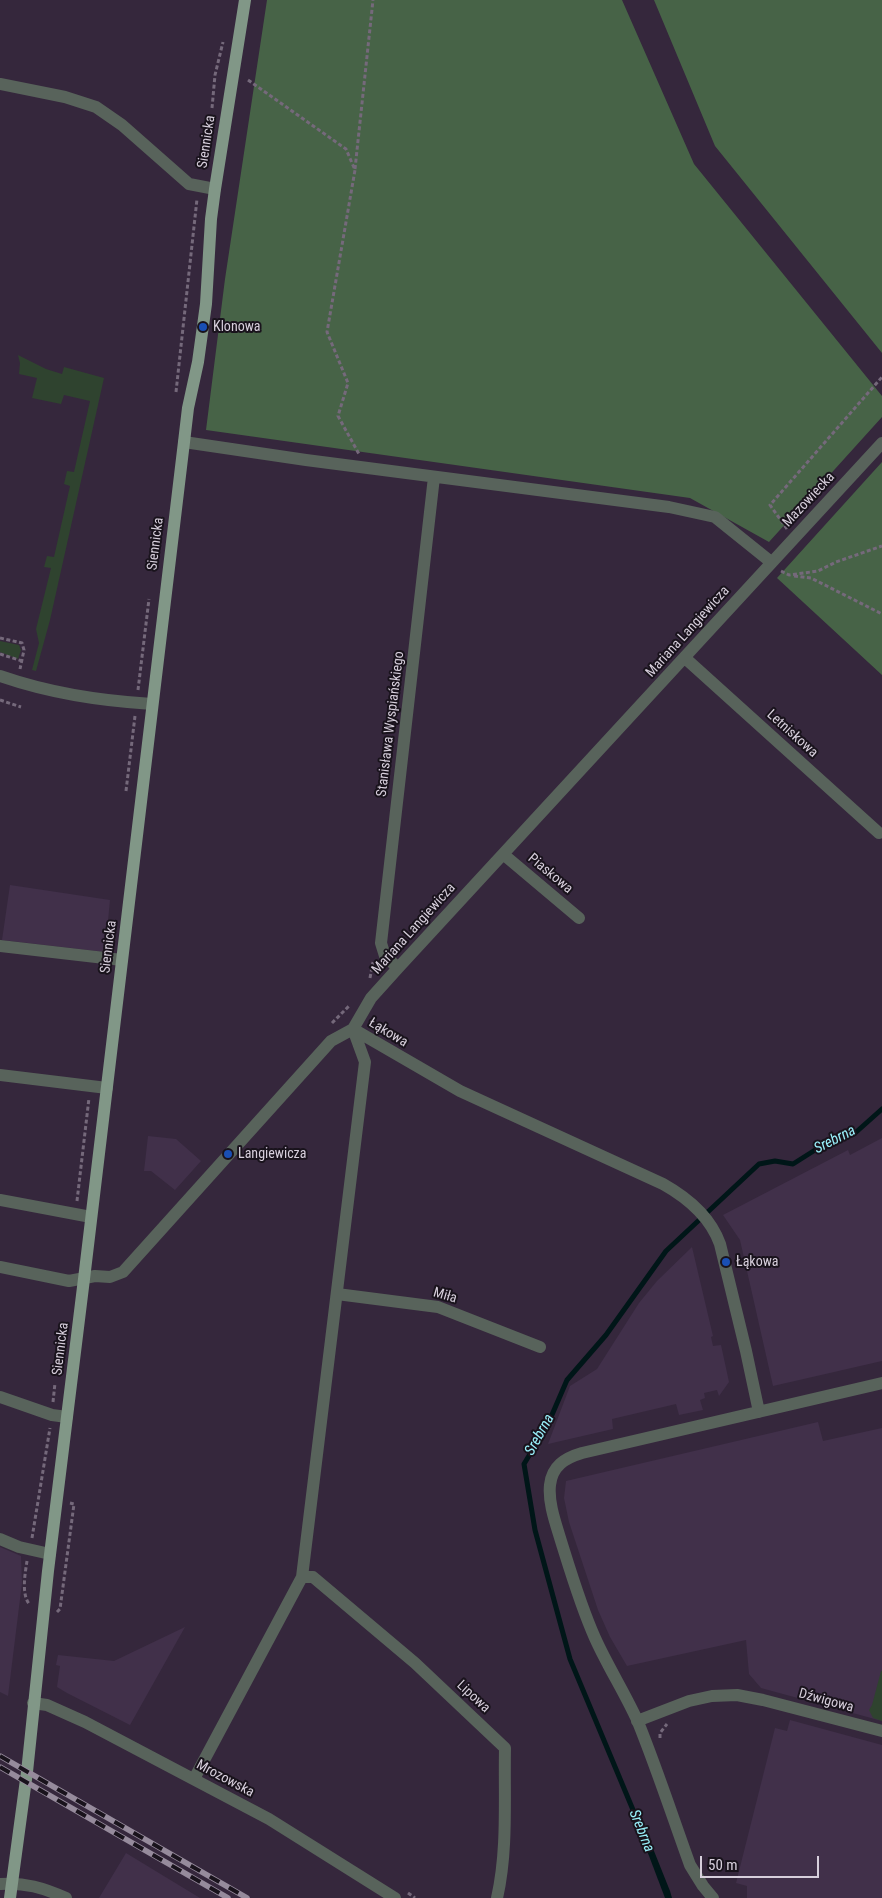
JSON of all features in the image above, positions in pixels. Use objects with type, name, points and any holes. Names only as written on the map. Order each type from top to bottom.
[{"type":"main road","name":"Siennicka","points":[[10,1898],[6,1884],[27,1772],[50,1554],[188,408],[198,362],[206,304],[211,219],[245,0]]},
{"type":"street","points":[[0,84],[65,97],[96,107],[122,124],[189,184],[215,189]]},
{"type":"street","points":[[184,442],[669,507],[715,517],[771,562]]},
{"type":"street","name":"Mazowiecka","points":[[758,578],[882,443]]},
{"type":"street","name":"Stanisława Wyspiańskiego","points":[[398,968],[385,956],[381,943],[434,477]]},
{"type":"street","name":"Mariana Langiewicza","points":[[353,1029],[371,998],[758,578]]},
{"type":"street","name":"Letniskowa","points":[[685,658],[879,833]]},
{"type":"street","points":[[0,676],[23,684],[70,695],[152,704]]},
{"type":"street","name":"Piaskowa","points":[[503,854],[579,918]]},
{"type":"street","points":[[0,946],[122,960]]},
{"type":"street","points":[[0,1267],[69,1282],[95,1276],[110,1277],[124,1272],[331,1041],[353,1029],[365,1062],[302,1577],[194,1779]]},
{"type":"street","name":"Łąkowa","points":[[353,1029],[460,1091],[663,1184],[688,1199],[698,1208],[714,1228],[727,1268],[759,1412]]},
{"type":"street","points":[[0,1074],[107,1088]]},
{"type":"street","points":[[0,1200],[91,1216]]},
{"type":"street","name":"Miła","points":[[337,1294],[438,1307],[540,1347]]},
{"type":"street","points":[[713,1898],[690,1865],[637,1721],[595,1638],[561,1540],[549,1494],[551,1477],[561,1462],[582,1453],[882,1383]]},
{"type":"street","points":[[0,1397],[52,1414],[68,1417]]},
{"type":"street","points":[[0,1539],[50,1554]]},
{"type":"street","name":"Lipowa","points":[[302,1577],[313,1577],[415,1663],[505,1748],[503,1843],[497,1898]]},
{"type":"street","name":"Dźwigowa","points":[[637,1721],[678,1704],[700,1698],[737,1695],[882,1731]]},
{"type":"street","name":"Mrozowska","points":[[33,1703],[47,1705],[85,1722],[270,1819],[394,1898]]},
{"type":"street","points":[[6,1884],[34,1886],[66,1898]]},
{"type":"path","points":[[369,468],[338,416],[348,383],[326,332],[355,170],[373,0]]},
{"type":"path","points":[[248,80],[346,149],[355,170]]},
{"type":"path","points":[[794,538],[770,505],[882,377]]},
{"type":"path","points":[[789,575],[818,571],[836,562],[882,546]]},
{"type":"path","points":[[771,562],[789,575],[811,578],[882,614]]},
{"type":"path","points":[[0,638],[22,644],[24,650],[22,661],[0,654]]},
{"type":"path","points":[[0,700],[21,707]]},
{"type":"path","points":[[368,985],[375,954]]},
{"type":"path","points":[[327,1029],[351,1004]]},
{"type":"path","points":[[32,1540],[51,1423]]},
{"type":"path","points":[[60,1609],[74,1504],[70,1503]]},
{"type":"path","points":[[26,1601],[25,1570],[27,1557]]},
{"type":"shaded area","points":[[10,885],[110,900],[105,952],[2,940]]},
{"type":"shaded area","points":[[148,1136],[176,1139],[201,1161],[175,1190],[151,1171],[144,1171]]},
{"type":"shaded area","points":[[882,1138],[882,1361],[773,1386],[740,1240],[723,1215],[848,1150],[850,1155]]},
{"type":"shaded area","points":[[692,1247],[713,1336],[711,1337],[713,1346],[721,1345],[729,1382],[719,1396],[717,1390],[704,1393],[705,1398],[700,1400],[703,1410],[679,1415],[676,1404],[612,1419],[613,1429],[548,1444],[570,1386],[597,1369],[639,1303],[657,1281]]},
{"type":"shaded area","points":[[818,1422],[823,1441],[882,1428],[882,1721],[761,1688],[749,1674],[746,1640],[627,1666],[610,1637],[598,1610],[569,1522],[564,1498],[566,1481]]},
{"type":"shaded area","points":[[0,1547],[21,1556],[22,1583],[8,1696],[0,1692]]},
{"type":"shaded area","points":[[185,1627],[130,1725],[57,1687],[60,1666],[56,1665],[58,1655],[114,1661]]},
{"type":"shaded area","points":[[790,1720],[882,1745],[882,1898],[747,1898],[747,1886],[736,1883],[775,1728],[787,1731]]},
{"type":"shaded area","points":[[652,1846],[672,1898],[665,1898],[646,1848]]},
{"type":"shaded area","points":[[126,1853],[200,1898],[99,1898]]},
{"type":"green space","points":[[267,0],[622,0],[694,164],[882,396],[882,417],[769,542],[690,498],[206,430],[225,279]]},
{"type":"green space","points":[[654,0],[882,0],[882,353],[715,146]]},
{"type":"green space","points":[[18,355],[46,369],[62,374],[64,367],[104,378],[50,620],[36,671],[32,670],[39,643],[36,629],[51,568],[44,567],[47,556],[54,557],[70,486],[64,484],[67,471],[74,472],[90,401],[64,395],[61,404],[32,398],[37,378],[19,374],[20,363]]},
{"type":"green space","points":[[882,462],[882,675],[777,578]]},
{"type":"green space","points":[[0,641],[19,645],[21,650],[18,659],[0,652]]},
{"type":"green space","points":[[881,1671],[882,1721],[873,1718],[869,1710]]},
{"type":"waterway","name":"Srebrna","points":[[651,1853],[570,1659],[535,1530],[524,1464],[548,1424],[567,1380],[606,1335],[666,1251],[759,1164],[775,1161],[793,1164],[823,1145],[854,1134],[882,1109]]},
{"type":"railway","points":[[0,1756],[247,1898]]},
{"type":"railway","points":[[0,1767],[228,1898]]},
{"type":"place","name":"Klonowa","points":[[203,327]]},
{"type":"place","name":"Langiewicza","points":[[228,1154]]},
{"type":"place","name":"Łąkowa","points":[[726,1262]]}]
